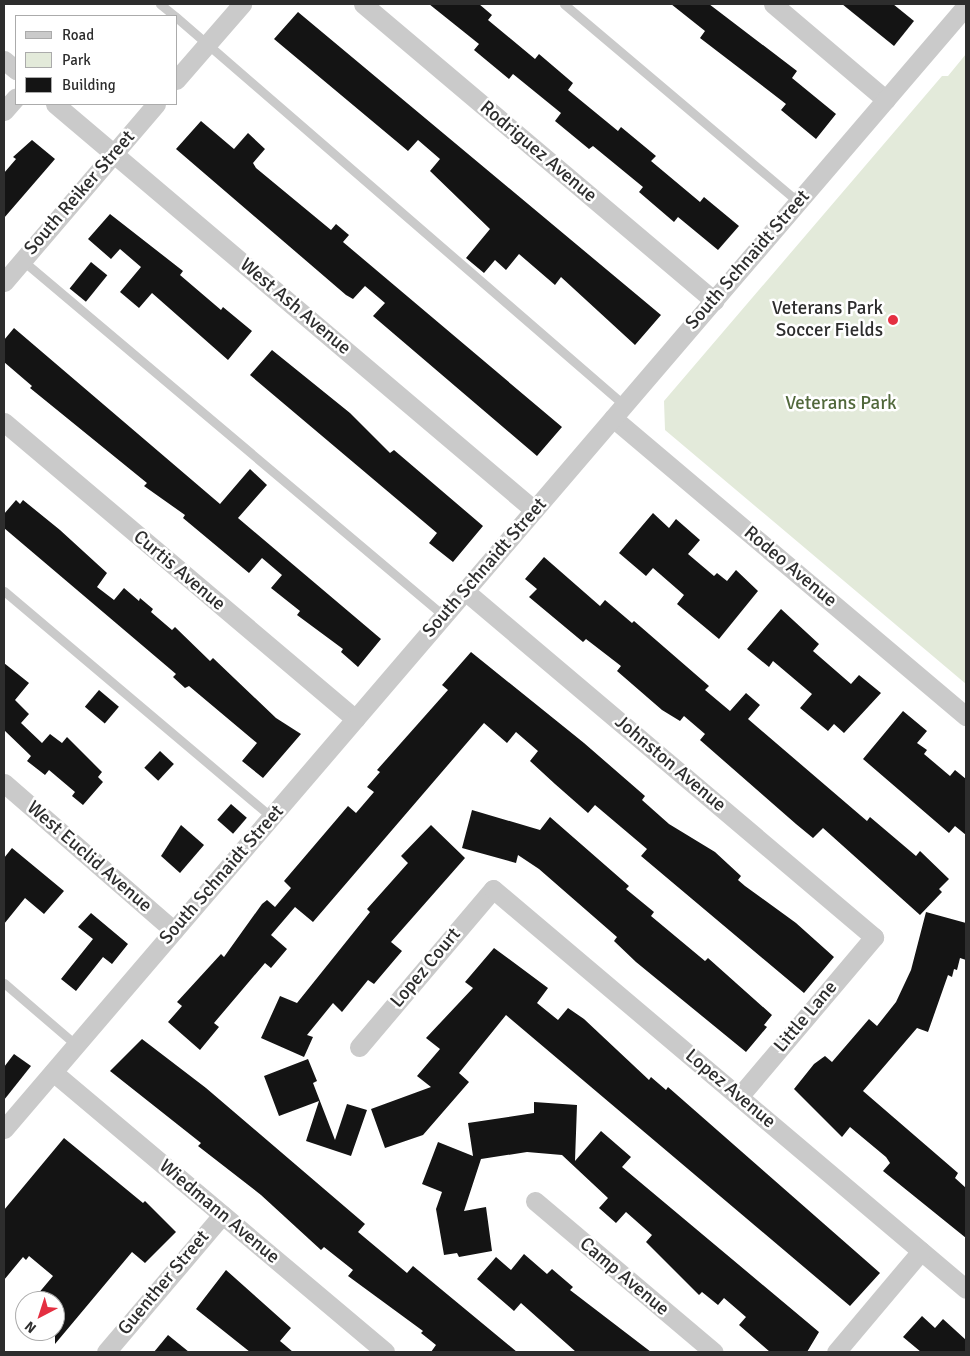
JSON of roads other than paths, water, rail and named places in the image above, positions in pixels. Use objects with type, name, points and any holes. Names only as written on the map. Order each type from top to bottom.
[{"type":"street","points":[[178,78],[242,4]]},
{"type":"street","name":"Rodriguez Avenue","points":[[363,4],[714,300]]},
{"type":"street","points":[[773,4],[886,100]]},
{"type":"street","name":"South Schnaidt Street","points":[[4,1129],[966,6]]},
{"type":"street","points":[[4,60],[15,69]]},
{"type":"street","points":[[4,111],[15,98]]},
{"type":"street","name":"West Ash Avenue","points":[[56,105],[534,510]]},
{"type":"street","name":"South Reiker Street","points":[[4,282],[155,105]]},
{"type":"street","name":"Rodeo Avenue","points":[[618,412],[966,716]]},
{"type":"street","name":"Curtis Avenue","points":[[4,422],[355,719]]},
{"type":"street","name":"Johnston Avenue","points":[[465,591],[874,936]]},
{"type":"street","name":"West Euclid Avenue","points":[[4,783],[174,931]]},
{"type":"street","name":"Lopez Court","points":[[359,1047],[493,889]]},
{"type":"street","name":"Lopez Avenue","points":[[493,889],[966,1289]]},
{"type":"street","name":"Little Lane","points":[[739,1097],[874,936]]},
{"type":"street","name":"Wiedmann Avenue","points":[[53,1072],[385,1352]]},
{"type":"street","name":"Camp Avenue","points":[[535,1201],[714,1352]]},
{"type":"street","name":"Guenther Street","points":[[106,1352],[222,1215]]},
{"type":"street","points":[[836,1352],[921,1251]]},
{"type":"lane","points":[[160,4],[174,15]]},
{"type":"lane","points":[[564,4],[798,202]]},
{"type":"lane","points":[[178,19],[618,412]]},
{"type":"lane","points":[[22,260],[444,616]]},
{"type":"lane","points":[[4,591],[271,817]]},
{"type":"lane","points":[[4,983],[76,1045]]},
{"type":"place","name":"Veterans Park Soccer Fields","points":[[893,320]]},
{"type":"park label","name":"Veterans Park","points":[[841,404]]}]
